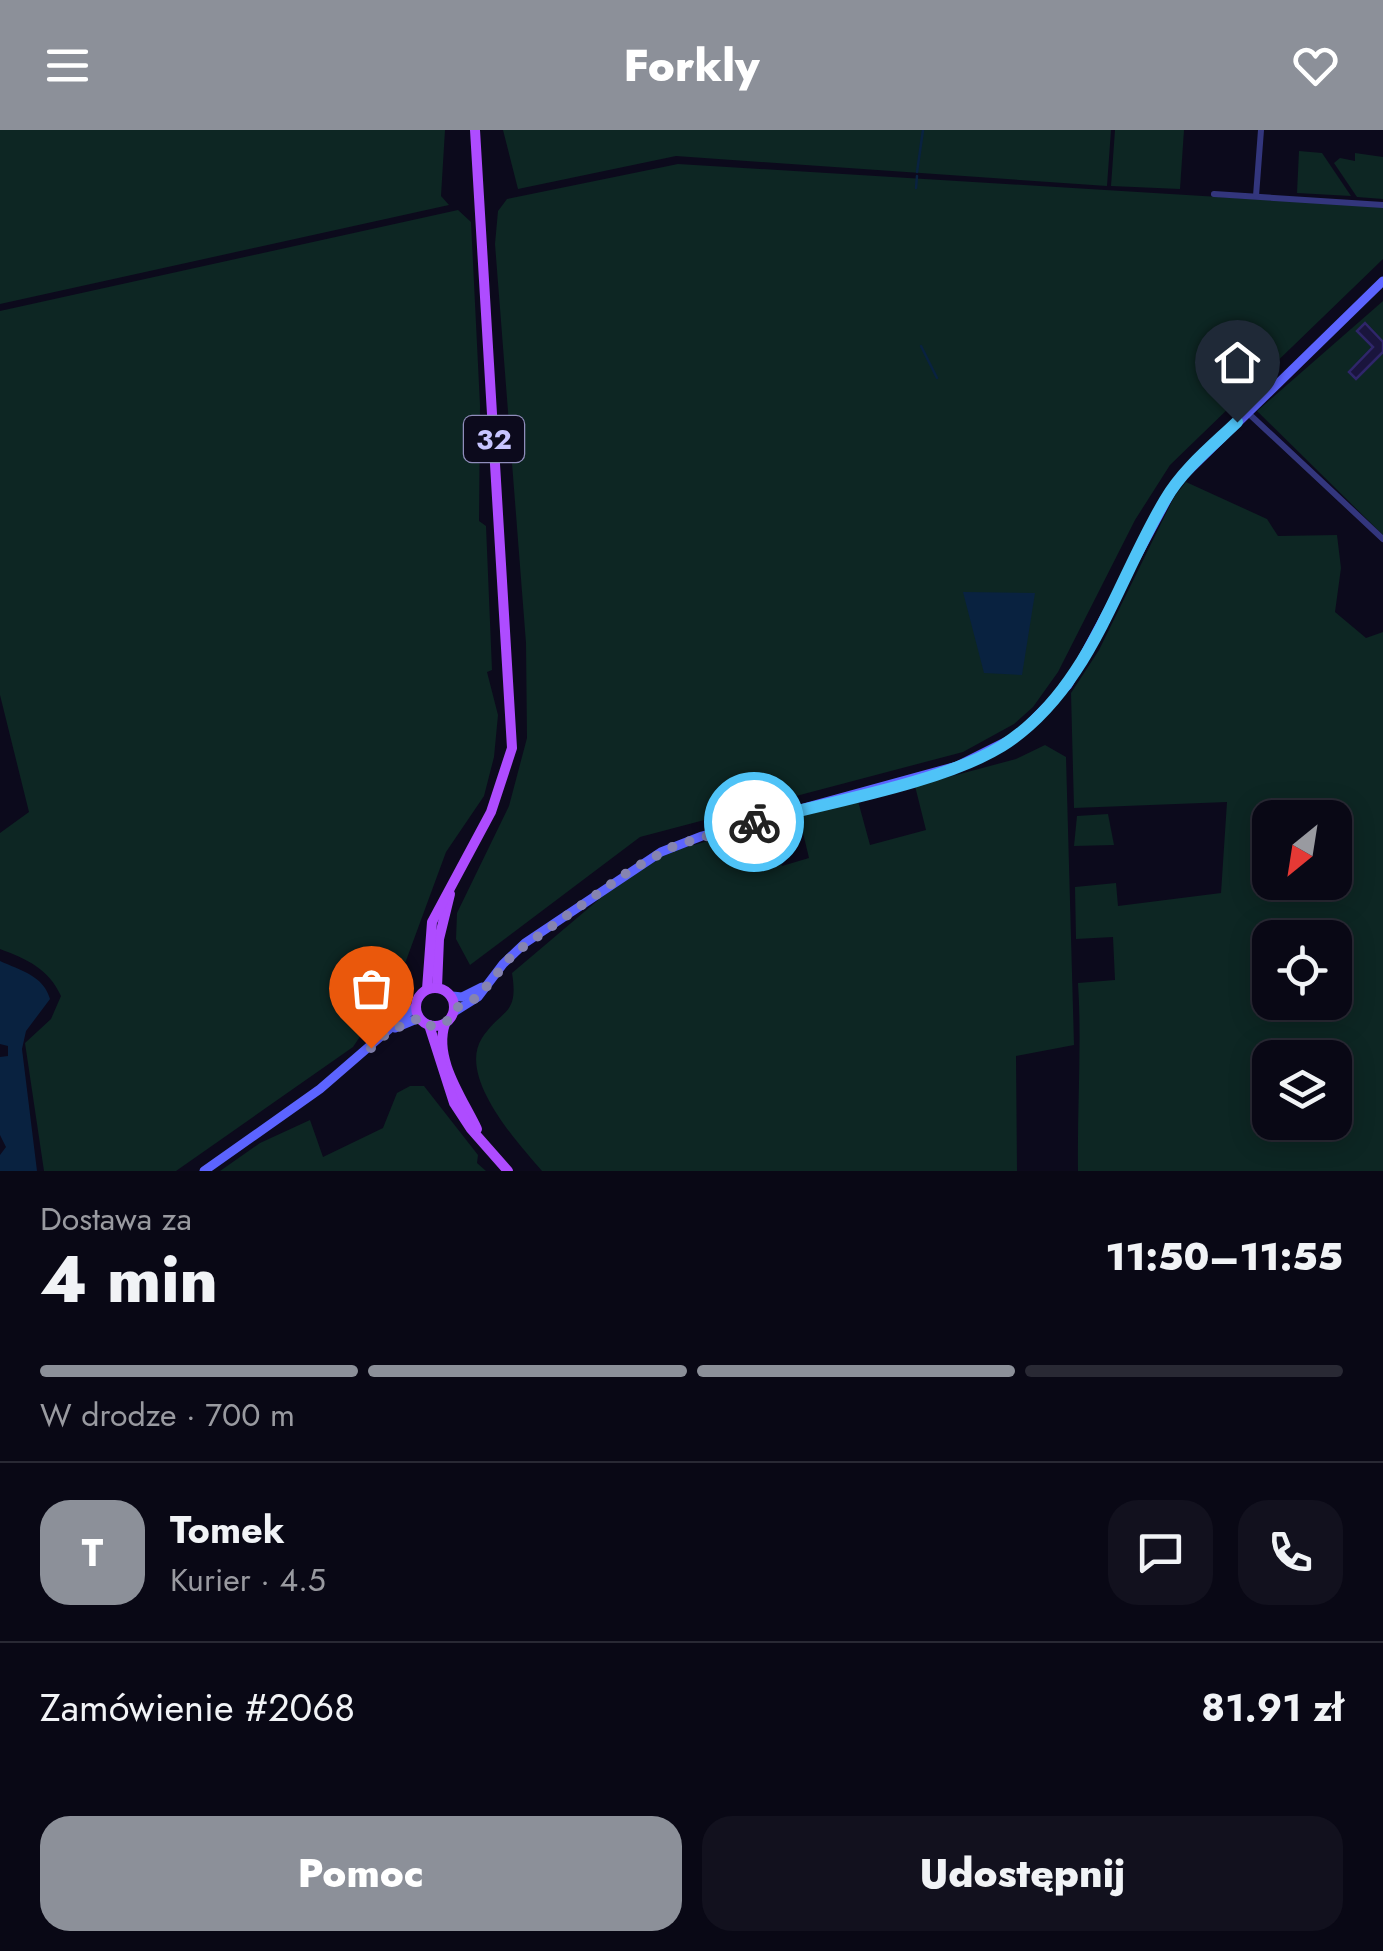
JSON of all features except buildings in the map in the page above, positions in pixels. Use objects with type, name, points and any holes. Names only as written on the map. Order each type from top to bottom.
[{"type":"main road","name":"32","points":[[432,988],[452,883],[491,812],[512,748],[475,130]]},
{"type":"main road","points":[[482,1139],[445,1061],[442,1037],[454,1012],[452,996],[432,988],[421,1016],[446,1086],[461,1115],[508,1171]]},
{"type":"main road","points":[[421,1016],[445,1024]]},
{"type":"street","points":[[1256,196],[1261,130]]},
{"type":"street","points":[[1214,194],[1383,205]]},
{"type":"street","points":[[452,996],[462,997],[484,985],[525,944],[660,852],[702,836],[957,766],[1017,736],[1068,684],[1176,483],[1383,281]]},
{"type":"street","points":[[1246,412],[1383,539]]},
{"type":"street","points":[[454,1012],[478,997],[484,985]]},
{"type":"street","points":[[204,1171],[320,1089],[388,1032],[421,1016]]},
{"type":"green space","points":[[0,130],[445,130],[441,196],[449,205],[0,304]]},
{"type":"green space","points":[[503,130],[1111,130],[1107,186],[676,156],[518,189]]},
{"type":"green space","points":[[1115,130],[1184,130],[1180,189],[1111,186]]},
{"type":"green space","points":[[1299,151],[1322,153],[1351,196],[1297,193]]},
{"type":"green space","points":[[1355,153],[1383,157],[1383,199],[1357,197],[1334,163],[1340,158],[1355,161]]},
{"type":"green space","points":[[678,164],[1383,207],[1383,259],[1170,465],[1135,520],[1058,672],[1033,707],[1014,724],[963,752],[640,837],[470,965],[456,939],[457,913],[509,806],[527,738],[526,643],[495,244],[498,211],[507,199]]},
{"type":"green space","points":[[458,210],[471,222],[480,405],[479,521],[486,526],[492,670],[487,672],[498,715],[494,757],[484,796],[446,852],[400,977],[353,1047],[176,1171],[44,1171],[25,1043],[51,1019],[61,996],[36,966],[0,949],[0,833],[29,812],[0,695],[0,311]]},
{"type":"green space","points":[[1383,301],[1383,535],[1257,411]]},
{"type":"green space","points":[[1186,482],[1267,519],[1278,536],[1337,535],[1341,568],[1335,612],[1366,638],[1383,632],[1383,1171],[1078,1171],[1078,983],[1115,980],[1113,937],[1076,939],[1075,887],[1116,883],[1118,906],[1221,893],[1227,802],[1074,808],[1071,693],[1099,650],[1174,497]]},
{"type":"green space","points":[[1045,745],[1066,757],[1074,1045],[1016,1056],[1017,1171],[542,1171],[506,1127],[484,1090],[476,1054],[489,1028],[511,1005],[512,973],[649,857],[770,824],[782,866],[809,858],[799,816],[858,801],[870,845],[926,830],[915,786],[1016,759]]},
{"type":"green space","points":[[1108,814],[1114,845],[1074,846],[1077,816]]},
{"type":"green space","points":[[410,1086],[424,1086],[486,1171],[220,1171],[260,1143],[310,1120],[323,1157],[383,1128],[397,1093]]},
{"type":"water","points":[[963,592],[1035,593],[1022,675],[984,673]]},
{"type":"water","points":[[0,961],[37,979],[50,999],[26,1031],[22,1049],[37,1171],[0,1171],[0,1155],[6,1147],[0,1135],[0,1057],[8,1056],[8,1046],[0,1044]]},
{"type":"waterway","points":[[917,172],[923,130]]},
{"type":"waterway","points":[[916,188],[917,176]]},
{"type":"waterway","points":[[921,346],[937,378]]},
{"type":"way so far","points":[[371,1048],[408,1021],[419,1018],[429,1026],[445,1024],[456,1008],[478,997],[513,954],[646,860],[689,840],[754,822]]},
{"type":"route","points":[[754,822],[957,766],[1017,736],[1068,684],[1171,490],[1237,422]]}]
